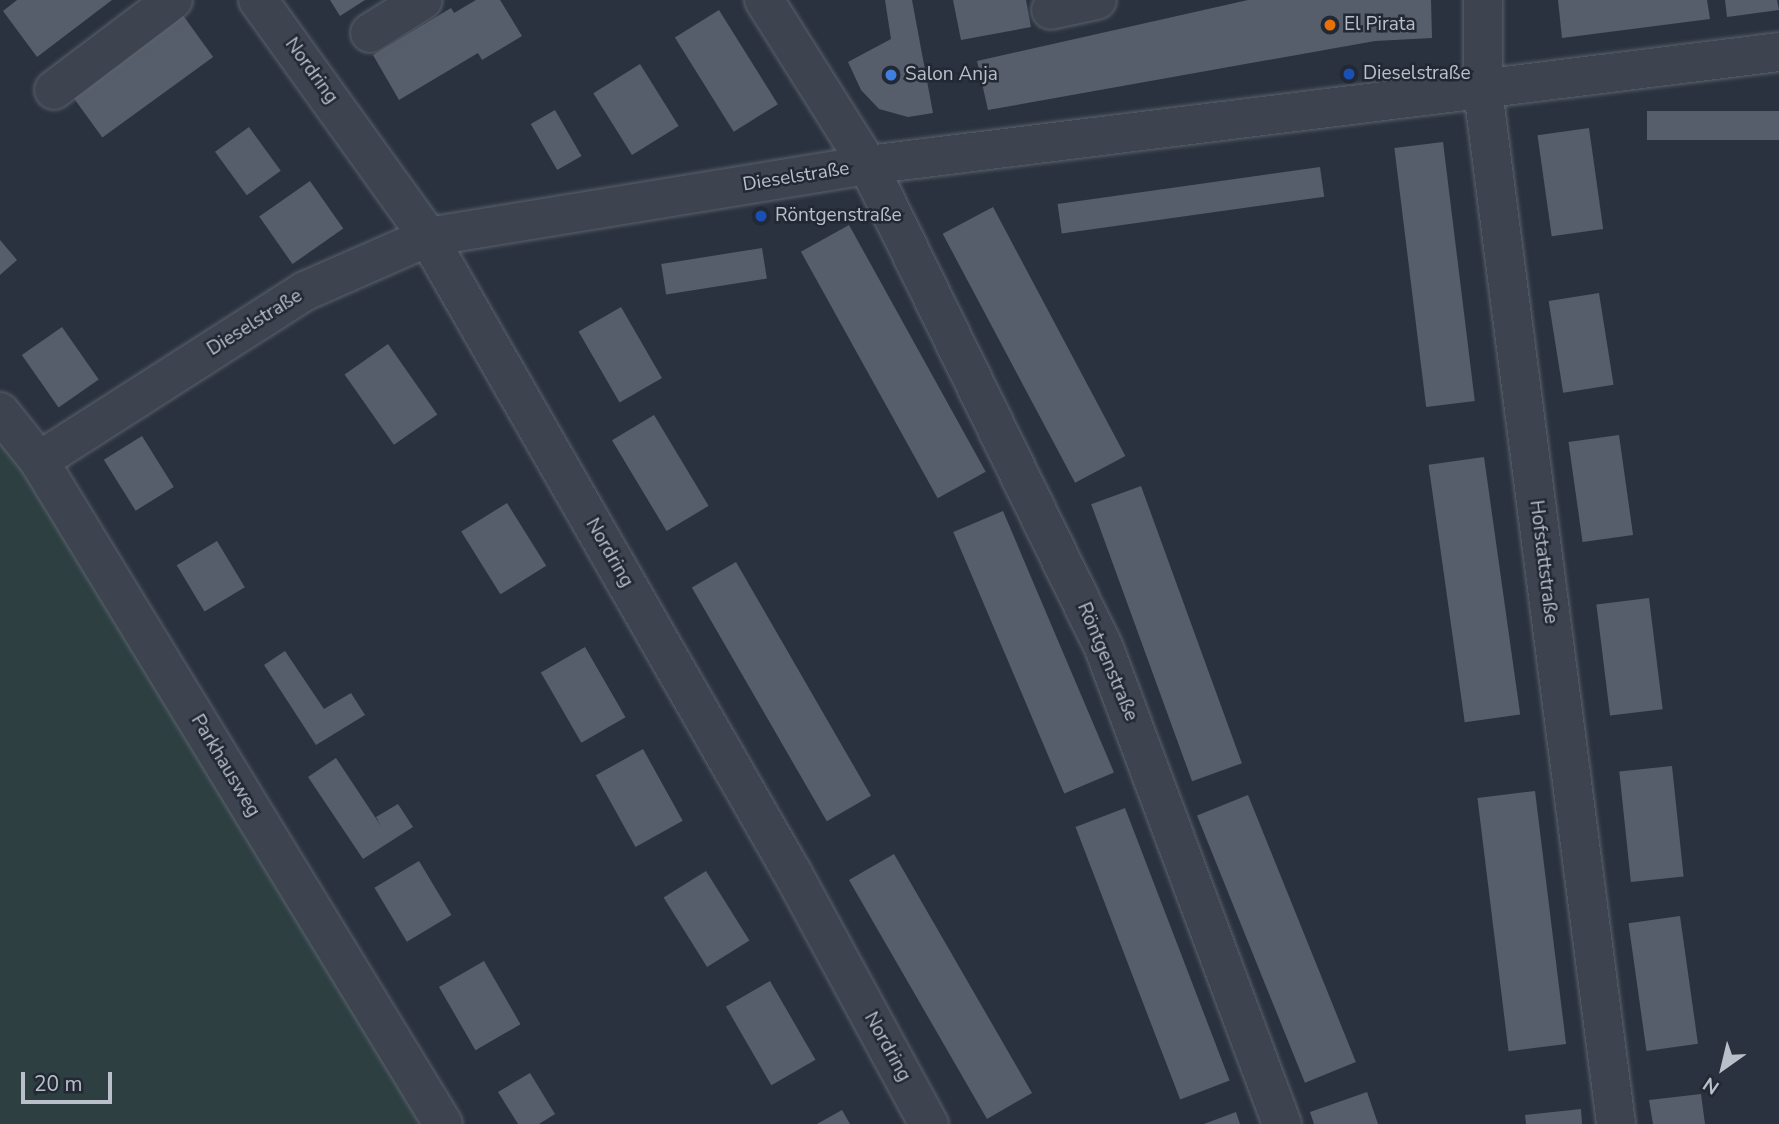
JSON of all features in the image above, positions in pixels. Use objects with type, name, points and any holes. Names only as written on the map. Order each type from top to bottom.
[{"type":"street","points":[[54,90],[173,0]]},
{"type":"street","name":"Nordring","points":[[258,0],[428,237],[793,874],[929,1124]]},
{"type":"street","points":[[370,33],[423,0]]},
{"type":"street","name":"Röntgenstraße","points":[[764,0],[868,165],[1104,648],[1282,1124]]},
{"type":"street","points":[[1051,10],[1097,0]]},
{"type":"street","name":"Hofstattstraße","points":[[1483,0],[1483,91],[1616,1124]]},
{"type":"street","name":"Dieselstraße","points":[[39,461],[305,291],[428,237],[868,165],[1483,91],[1779,52]]},
{"type":"street","name":"Parkhausweg","points":[[0,412],[39,461],[443,1124]]},
{"type":"shaded area","points":[[0,435],[424,1124],[0,1124]]},
{"type":"building","points":[[17,0],[112,0],[37,57],[3,11]]},
{"type":"building","points":[[330,0],[365,0],[340,16]]},
{"type":"building","points":[[476,0],[500,0],[522,36],[482,60],[478,53],[399,100],[373,55],[451,8],[454,13]]},
{"type":"building","points":[[885,0],[912,0],[933,113],[908,117],[879,109],[861,90],[848,62],[891,39]]},
{"type":"building","points":[[953,0],[1026,0],[1031,27],[961,40]]},
{"type":"building","points":[[1248,0],[1431,0],[1432,38],[1375,41],[988,110],[977,61]]},
{"type":"building","points":[[1558,0],[1707,0],[1710,19],[1562,38]]},
{"type":"building","points":[[1725,0],[1777,0],[1779,10],[1727,17]]},
{"type":"building","points":[[719,10],[778,104],[734,132],[675,38]]},
{"type":"building","points":[[182,14],[213,57],[102,137],[71,95]]},
{"type":"building","points":[[640,64],[679,126],[632,155],[593,93]]},
{"type":"building","points":[[555,110],[582,156],[557,170],[531,124]]},
{"type":"building","points":[[1647,111],[1779,111],[1779,140],[1647,140]]},
{"type":"building","points":[[249,127],[281,171],[247,195],[215,152]]},
{"type":"building","points":[[1589,128],[1603,229],[1552,236],[1538,135]]},
{"type":"building","points":[[1443,142],[1475,401],[1426,407],[1394,148]]},
{"type":"building","points":[[1320,167],[1324,197],[1062,234],[1058,204]]},
{"type":"building","points":[[310,181],[343,229],[292,264],[259,217]]},
{"type":"building","points":[[993,207],[1125,456],[1075,483],[943,234]]},
{"type":"building","points":[[849,225],[986,472],[938,498],[801,252]]},
{"type":"building","points":[[0,240],[17,260],[0,275]]},
{"type":"building","points":[[762,248],[767,279],[666,295],[661,264]]},
{"type":"building","points":[[1599,293],[1614,385],[1563,393],[1549,301]]},
{"type":"building","points":[[621,307],[662,378],[620,403],[579,332]]},
{"type":"building","points":[[62,327],[99,379],[59,408],[22,355]]},
{"type":"building","points":[[388,344],[437,414],[394,445],[345,374]]},
{"type":"building","points":[[654,415],[709,506],[667,531],[612,440]]},
{"type":"building","points":[[1619,435],[1633,535],[1583,542],[1568,442]]},
{"type":"building","points":[[142,436],[174,487],[136,511],[104,460]]},
{"type":"building","points":[[1484,457],[1520,714],[1465,722],[1429,465]]},
{"type":"building","points":[[1141,486],[1242,763],[1192,781],[1091,504]]},
{"type":"building","points":[[507,503],[546,566],[500,594],[461,532]]},
{"type":"building","points":[[1003,511],[1114,772],[1064,794],[953,532]]},
{"type":"building","points":[[217,541],[245,587],[205,611],[177,565]]},
{"type":"building","points":[[736,562],[871,796],[827,821],[692,588]]},
{"type":"building","points":[[1649,598],[1663,709],[1610,716],[1596,604]]},
{"type":"building","points":[[585,647],[626,717],[581,743],[541,672]]},
{"type":"building","points":[[285,651],[324,709],[351,693],[365,715],[316,745],[264,665]]},
{"type":"building","points":[[643,749],[683,821],[636,847],[596,775]]},
{"type":"building","points":[[336,758],[381,826],[376,817],[398,804],[413,827],[363,859],[308,777]]},
{"type":"building","points":[[1672,766],[1684,876],[1631,882],[1619,772]]},
{"type":"building","points":[[1535,791],[1566,1044],[1509,1051],[1477,798]]},
{"type":"building","points":[[1248,795],[1356,1062],[1305,1083],[1197,816]]},
{"type":"building","points":[[1125,808],[1230,1081],[1180,1100],[1076,827]]},
{"type":"building","points":[[894,854],[1032,1093],[987,1119],[849,880]]},
{"type":"building","points":[[419,861],[451,915],[407,942],[374,888]]},
{"type":"building","points":[[706,871],[749,941],[707,967],[664,897]]},
{"type":"building","points":[[1680,916],[1698,1044],[1646,1051],[1629,923]]},
{"type":"building","points":[[484,961],[520,1024],[475,1050],[439,987]]},
{"type":"building","points":[[770,981],[815,1060],[771,1085],[726,1007]]},
{"type":"building","points":[[530,1073],[555,1114],[539,1124],[518,1124],[498,1092]]},
{"type":"building","points":[[1367,1092],[1378,1124],[1314,1124],[1310,1112]]},
{"type":"building","points":[[1701,1094],[1705,1124],[1653,1124],[1649,1100]]},
{"type":"building","points":[[1581,1109],[1582,1124],[1526,1124],[1525,1115]]},
{"type":"building","points":[[842,1110],[850,1124],[817,1124]]},
{"type":"building","points":[[1236,1112],[1240,1124],[1204,1124]]},
{"type":"place","name":"El Pirata","points":[[1330,25]]},
{"type":"place","name":"Dieselstraße","points":[[1349,74]]},
{"type":"place","name":"Salon Anja","points":[[891,75]]},
{"type":"place","name":"Röntgenstraße","points":[[761,216]]}]
